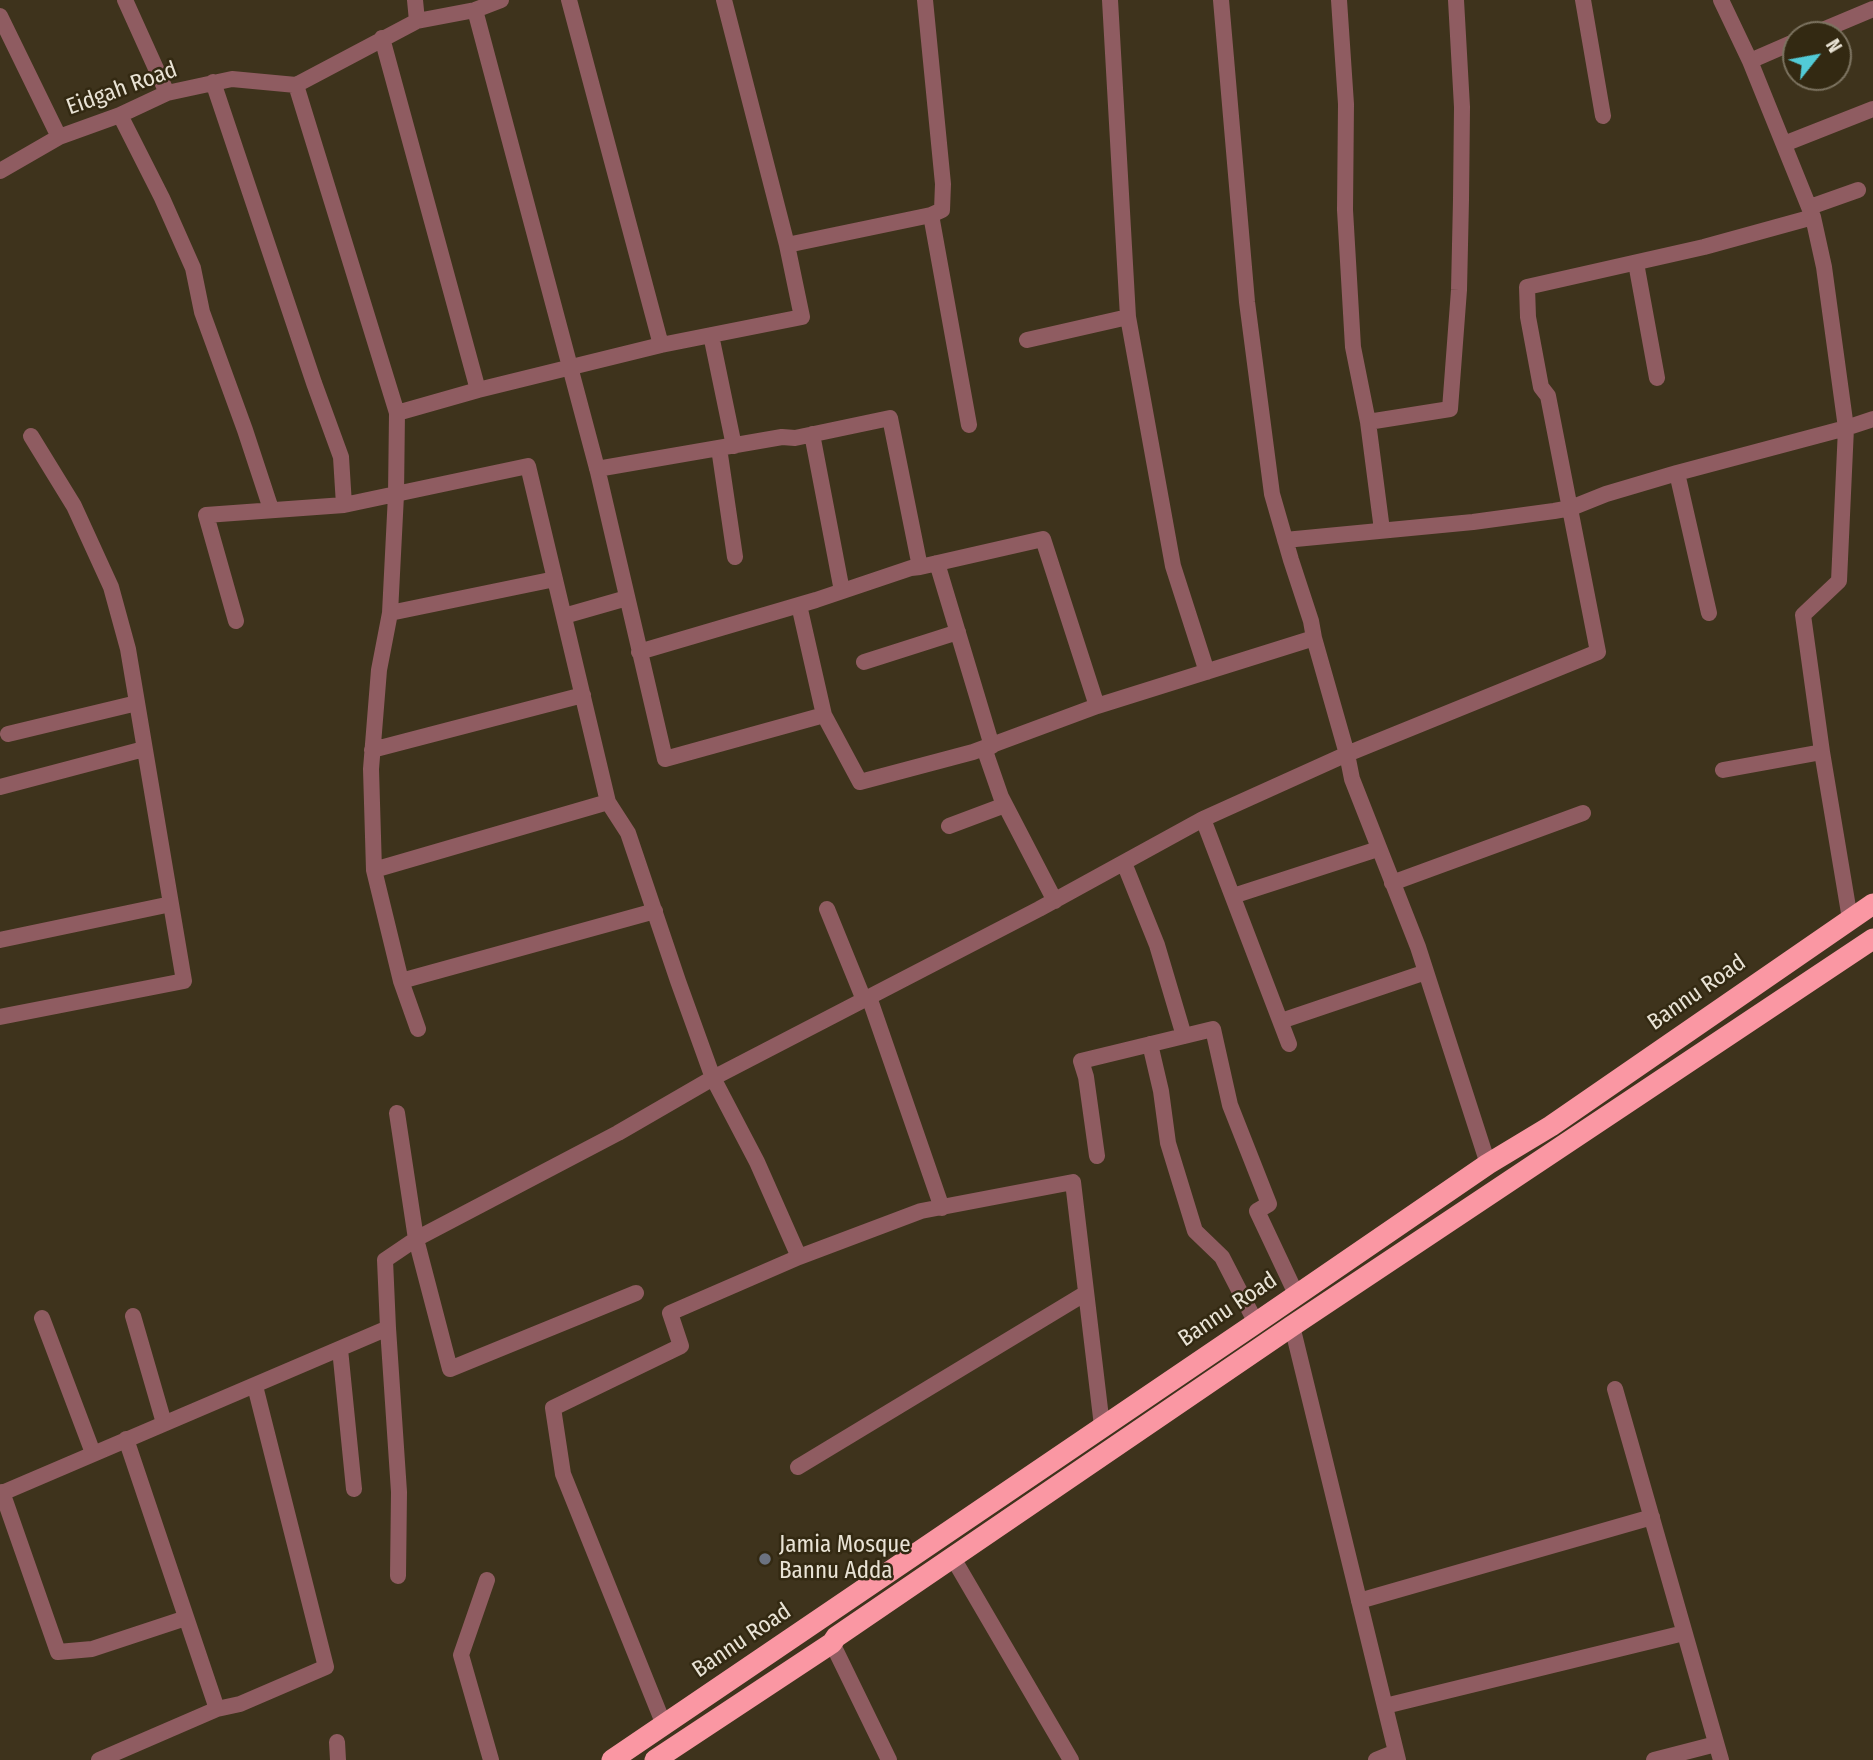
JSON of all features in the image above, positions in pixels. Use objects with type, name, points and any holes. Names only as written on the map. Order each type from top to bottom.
[{"type":"highway","name":"Bannu Road","points":[[612,1760],[1488,1164],[1551,1126],[1873,904]]},
{"type":"highway","points":[[655,1760],[832,1643],[836,1637],[1292,1326],[1873,939]]},
{"type":"street","points":[[125,0],[167,93]]},
{"type":"street","points":[[415,0],[417,21]]},
{"type":"street","points":[[418,1029],[401,981],[374,870],[371,769],[379,670],[390,612],[397,414],[296,85],[417,21],[475,10],[501,0]]},
{"type":"street","points":[[569,0],[661,345]]},
{"type":"street","points":[[397,414],[478,390],[661,345],[802,317],[787,245],[724,0]]},
{"type":"street","points":[[787,245],[931,215],[942,210],[943,184],[925,0]]},
{"type":"street","points":[[1110,0],[1128,317],[1173,566],[1207,672]]},
{"type":"street","points":[[1221,0],[1247,302],[1272,494],[1311,621],[1348,754],[1352,779],[1418,947],[1488,1164]]},
{"type":"street","points":[[1339,0],[1346,104],[1345,210],[1353,347],[1368,422],[1382,530]]},
{"type":"street","points":[[1368,422],[1450,409],[1460,290],[1462,107],[1455,0]]},
{"type":"street","points":[[1583,0],[1603,116]]},
{"type":"street","points":[[1721,0],[1750,61],[1811,212],[1824,267],[1846,428],[1839,581],[1803,615],[1822,752],[1850,919]]},
{"type":"street","points":[[1844,21],[1873,9]]},
{"type":"street","points":[[475,10],[597,469],[665,759],[824,715]]},
{"type":"street","points":[[0,16],[59,137]]},
{"type":"street","points":[[382,38],[478,390]]},
{"type":"street","points":[[1750,61],[1782,47]]},
{"type":"street","name":"Eidgah Road","points":[[0,171],[59,137],[120,115],[167,93],[232,79],[296,85]]},
{"type":"street","points":[[214,82],[341,457],[344,505]]},
{"type":"street","points":[[1784,144],[1873,109]]},
{"type":"street","points":[[120,115],[162,198],[193,268],[202,312],[271,509]]},
{"type":"street","points":[[398,1576],[399,1492],[385,1261],[416,1239],[618,1133],[713,1078],[1055,901],[1203,819],[1348,754],[1598,652],[1548,396],[1541,387],[1528,317],[1527,287],[1704,247],[1811,212],[1858,190]]},
{"type":"street","points":[[931,215],[969,425]]},
{"type":"street","points":[[1636,262],[1657,377]]},
{"type":"street","points":[[1027,340],[1128,317]]},
{"type":"street","points":[[711,335],[726,447],[735,557]]},
{"type":"street","points":[[597,469],[782,437],[794,438],[890,418],[920,567]]},
{"type":"street","points":[[1285,540],[1473,522],[1571,508],[1606,494],[1677,473],[1873,419]]},
{"type":"street","points":[[812,434],[842,591]]},
{"type":"street","points":[[0,1017],[184,981],[128,649],[111,587],[74,506],[32,436]]},
{"type":"street","points":[[236,621],[206,514],[344,505],[528,466],[608,802],[628,833],[713,1078],[757,1162],[799,1257]]},
{"type":"street","points":[[1677,473],[1709,613]]},
{"type":"street","points":[[639,652],[799,605],[911,568],[1043,539],[1097,706]]},
{"type":"street","points":[[937,562],[1005,805],[1055,901]]},
{"type":"street","points":[[390,612],[555,579]]},
{"type":"street","points":[[564,616],[626,598]]},
{"type":"street","points":[[799,605],[824,715],[860,782],[988,747],[1097,706],[1314,638]]},
{"type":"street","points":[[864,662],[958,632]]},
{"type":"street","points":[[372,750],[583,695]]},
{"type":"street","points":[[8,734],[137,703]]},
{"type":"street","points":[[0,787],[145,749]]},
{"type":"street","points":[[1723,770],[1822,752]]},
{"type":"street","points":[[374,870],[608,802]]},
{"type":"street","points":[[948,826],[1005,805]]},
{"type":"street","points":[[1392,883],[1583,813]]},
{"type":"street","points":[[1203,819],[1289,1044]]},
{"type":"street","points":[[1233,897],[1378,849]]},
{"type":"street","points":[[1124,863],[1157,945],[1184,1035]]},
{"type":"street","points":[[0,940],[171,904]]},
{"type":"street","points":[[827,909],[867,999],[942,1208]]},
{"type":"street","points":[[401,981],[655,911]]},
{"type":"street","points":[[1281,1021],[1426,972]]},
{"type":"street","points":[[1097,1156],[1086,1077],[1081,1061],[1213,1029],[1230,1105],[1269,1204],[1257,1211],[1297,1296]]},
{"type":"street","points":[[1150,1044],[1161,1091],[1168,1143],[1195,1231],[1222,1257],[1256,1323]]},
{"type":"street","points":[[397,1113],[416,1239],[450,1369],[636,1293]]},
{"type":"street","points":[[664,1725],[563,1474],[554,1408],[681,1346],[670,1313],[799,1257],[921,1211],[1073,1182],[1102,1426]]},
{"type":"street","points":[[798,1467],[1087,1293]]},
{"type":"street","points":[[133,1316],[164,1423]]},
{"type":"street","points":[[41,1318],[93,1453]]},
{"type":"street","points":[[1292,1326],[1397,1756],[1376,1760]]},
{"type":"street","points":[[186,1618],[92,1649],[58,1651],[1,1493],[388,1328]]},
{"type":"street","points":[[340,1349],[354,1489]]},
{"type":"street","points":[[99,1760],[216,1709],[240,1704],[326,1667],[255,1386]]},
{"type":"street","points":[[1615,1390],[1718,1752],[1654,1760]]},
{"type":"street","points":[[126,1439],[216,1709]]},
{"type":"street","points":[[1359,1601],[1652,1517]]},
{"type":"street","points":[[953,1558],[1071,1760]]},
{"type":"street","points":[[487,1580],[461,1655],[491,1760]]},
{"type":"street","points":[[1385,1706],[1684,1633]]},
{"type":"street","points":[[832,1643],[889,1760]]},
{"type":"street","points":[[337,1742],[338,1760]]},
{"type":"place","name":"Jamia Mosque Bannu Adda","points":[[765,1559]]}]
